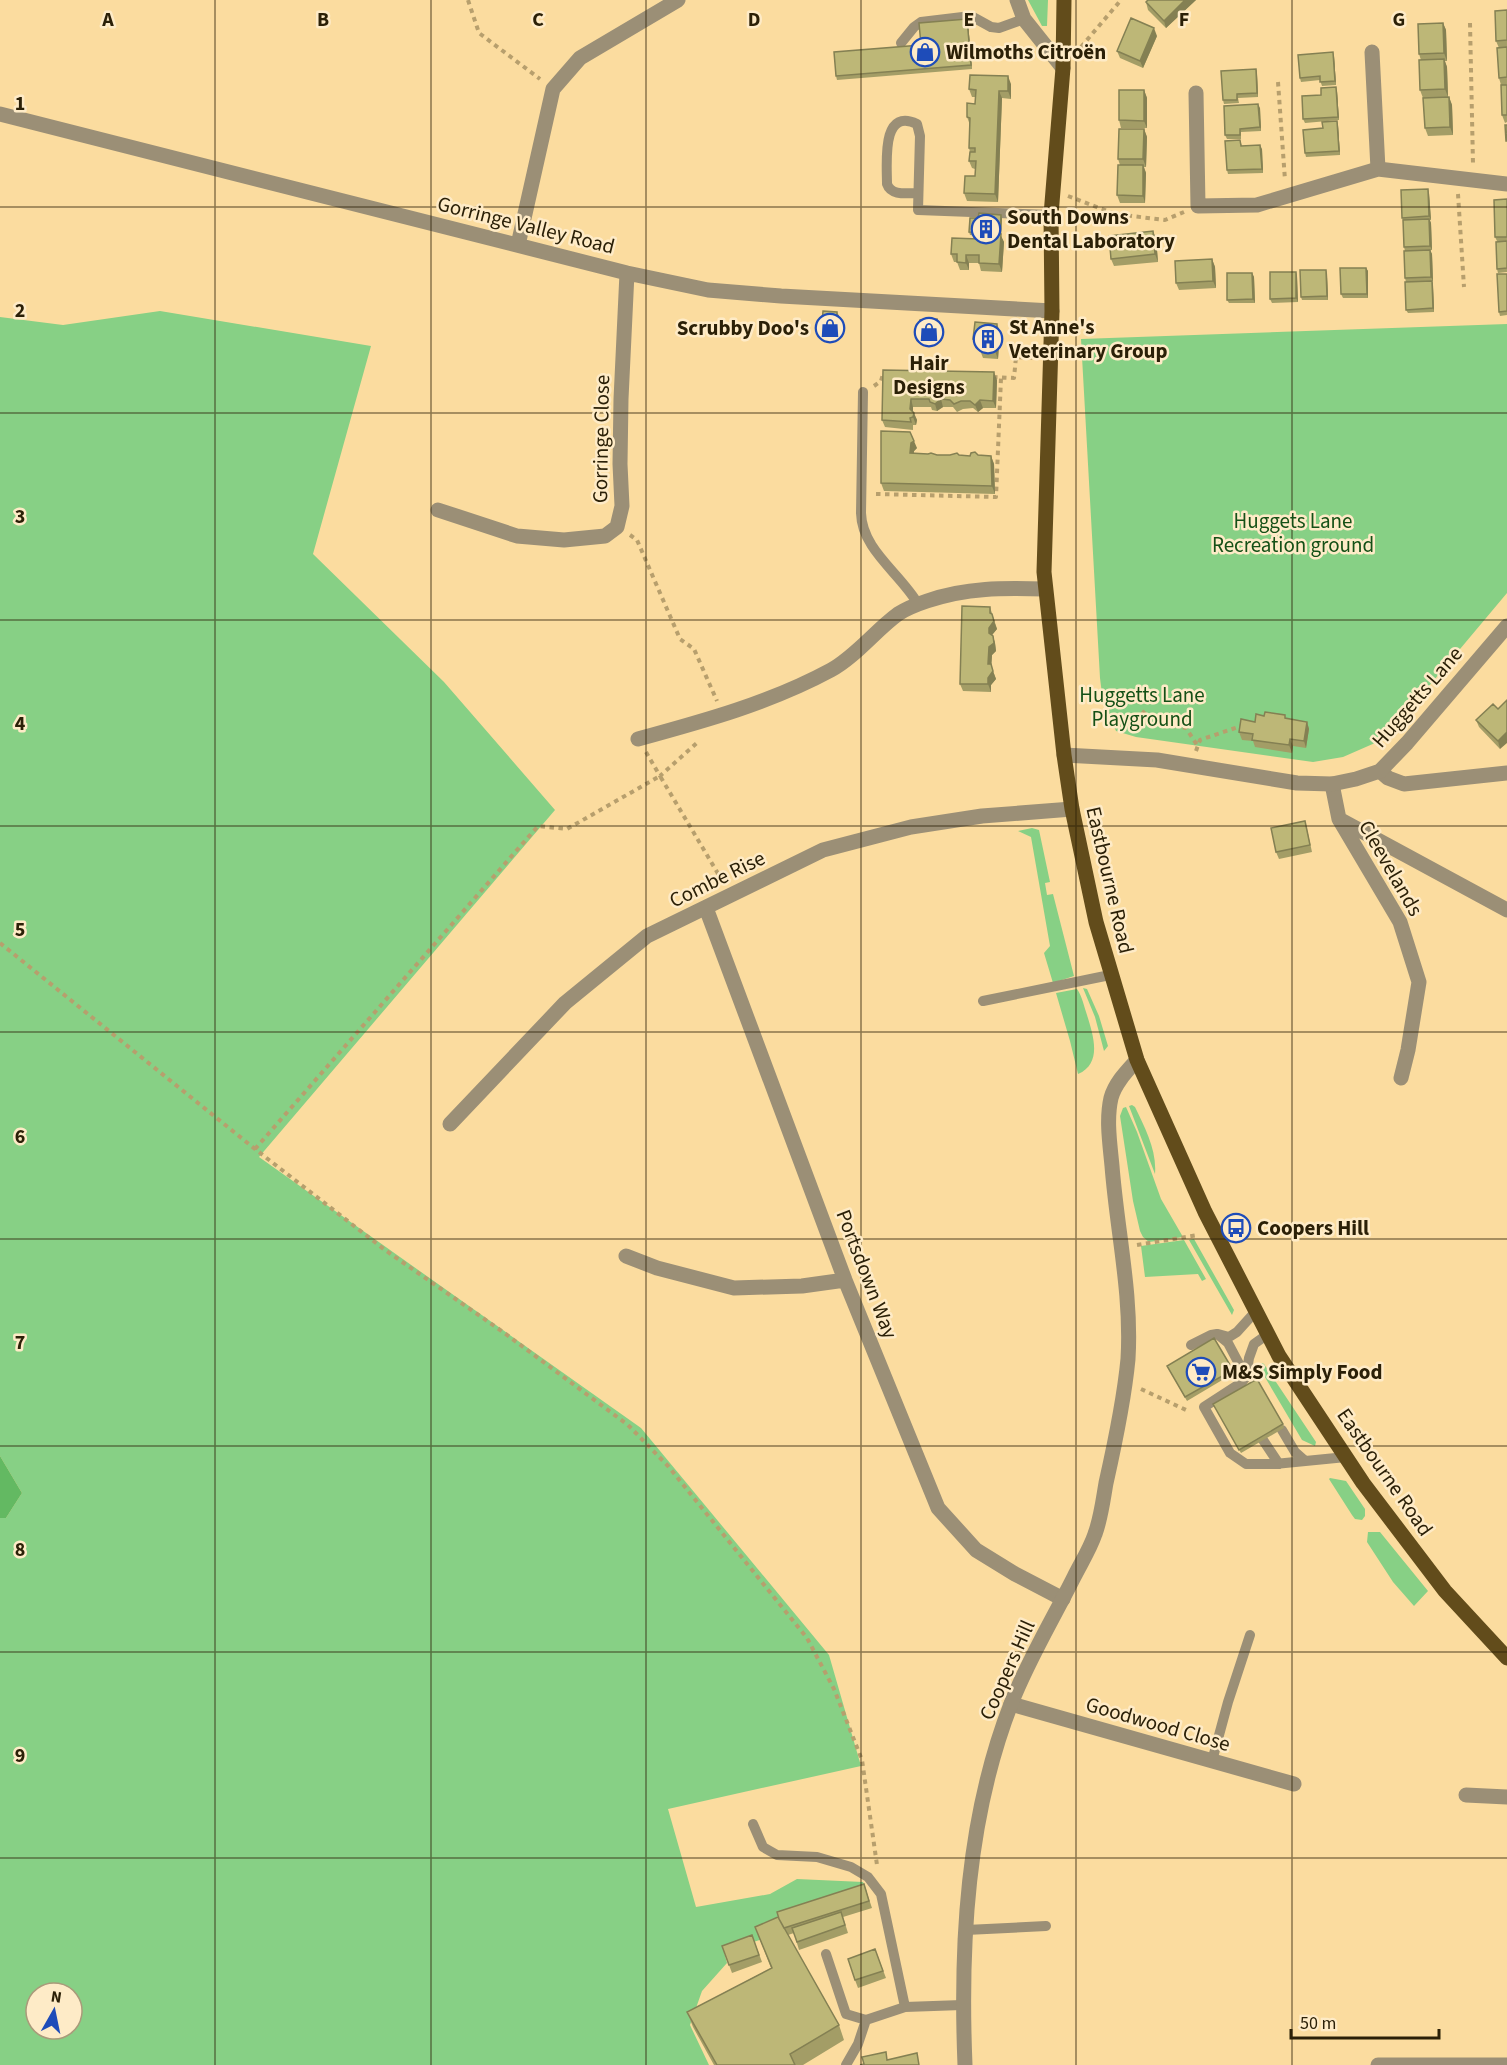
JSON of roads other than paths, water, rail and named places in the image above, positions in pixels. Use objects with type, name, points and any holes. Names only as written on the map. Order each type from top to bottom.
[{"type":"main road","name":"Eastbourne Road","points":[[1064,0],[1063,68],[1051,215],[1052,311],[1045,589],[1072,809],[1096,922],[1110,975],[1137,1060],[1216,1233],[1279,1356],[1363,1483],[1445,1591],[1507,1658]]},
{"type":"street","points":[[518,245],[553,89],[580,58],[678,0]]},
{"type":"street","points":[[1017,0],[1024,19],[1063,68]]},
{"type":"street","points":[[1372,52],[1378,169]]},
{"type":"street","points":[[1196,93],[1198,206],[1257,205],[1378,169],[1507,184]]},
{"type":"street","name":"Gorringe Valley Road","points":[[0,114],[627,273],[708,290],[793,297],[1052,311]]},
{"type":"street","name":"Gorringe Close","points":[[438,510],[517,536],[564,540],[605,536],[617,527],[622,506],[621,399],[627,273]]},
{"type":"street","points":[[638,739],[724,715],[792,690],[835,668],[900,612],[918,604],[948,594],[970,590],[1045,589]]},
{"type":"street","name":"Huggetts Lane","points":[[1064,755],[1157,760],[1298,783],[1332,784],[1356,779],[1380,771],[1407,743],[1507,626]]},
{"type":"street","points":[[1380,771],[1388,778],[1404,784],[1507,772]]},
{"type":"street","name":"Cleevelands","points":[[1332,784],[1339,819],[1400,922],[1419,982],[1401,1078]]},
{"type":"street","name":"Combe Rise","points":[[450,1124],[565,1003],[647,936],[823,850],[911,827],[982,816],[1072,809]]},
{"type":"street","points":[[1339,819],[1507,910]]},
{"type":"street","name":"Portsdown Way","points":[[706,908],[845,1280],[938,1508],[976,1550],[1063,1599]]},
{"type":"street","name":"Coopers Hill","points":[[965,2065],[962,2005],[966,1914],[976,1838],[992,1763],[1011,1704],[1095,1535],[1114,1447],[1128,1359],[1127,1286],[1114,1191],[1109,1113],[1114,1089],[1137,1060]]},
{"type":"street","points":[[626,1256],[657,1268],[734,1288],[802,1286],[845,1280]]},
{"type":"street","name":"Goodwood Close","points":[[1011,1704],[1294,1784]]},
{"type":"street","points":[[1467,1795],[1507,1797]]},
{"type":"street","points":[[1378,2065],[1507,2065]]},
{"type":"lane","points":[[901,43],[921,22],[971,16],[991,27],[999,28],[1024,19]]},
{"type":"lane","points":[[918,193],[894,192],[889,189],[887,183],[890,132],[897,123],[908,120],[917,124],[920,136],[918,210],[1051,215]]},
{"type":"lane","points":[[863,392],[861,494],[863,531],[877,552],[911,591],[918,604]]},
{"type":"lane","points":[[983,1000],[1110,975]]},
{"type":"lane","points":[[1191,1345],[1210,1335],[1228,1337],[1238,1332],[1256,1311]]},
{"type":"lane","points":[[1217,1334],[1228,1343],[1256,1385]]},
{"type":"lane","points":[[1268,1334],[1254,1344],[1247,1373],[1235,1391],[1204,1407],[1230,1453],[1246,1464],[1279,1464],[1346,1457]]},
{"type":"lane","points":[[1281,1430],[1295,1452],[1304,1461]]},
{"type":"lane","points":[[1263,1440],[1279,1464]]},
{"type":"lane","points":[[1212,1761],[1250,1635]]},
{"type":"lane","points":[[753,1824],[763,1847],[777,1855],[817,1857],[851,1867],[868,1877],[881,1894],[905,2007]]},
{"type":"lane","points":[[966,1930],[1046,1926]]},
{"type":"lane","points":[[825,1954],[846,2014],[866,2020],[905,2007],[962,2005]]},
{"type":"lane","points":[[846,2065],[858,2044],[866,2020]]},
{"type":"place","name":"Wilmoths Citroën","points":[[925,52]]},
{"type":"place","name":"South Downs Dental Laboratory","points":[[986,229]]},
{"type":"place","name":"Scrubby Doo's","points":[[830,328]]},
{"type":"place","name":"Hair Designs","points":[[929,332]]},
{"type":"place","name":"St Anne's Veterinary Group","points":[[988,339]]},
{"type":"place","name":"Coopers Hill","points":[[1236,1228]]},
{"type":"place","name":"M&S Simply Food","points":[[1201,1372]]},
{"type":"park label","name":"Huggets Lane Recreation ground","points":[[1293,533]]},
{"type":"park label","name":"Huggetts Lane Playground","points":[[1142,707]]}]
